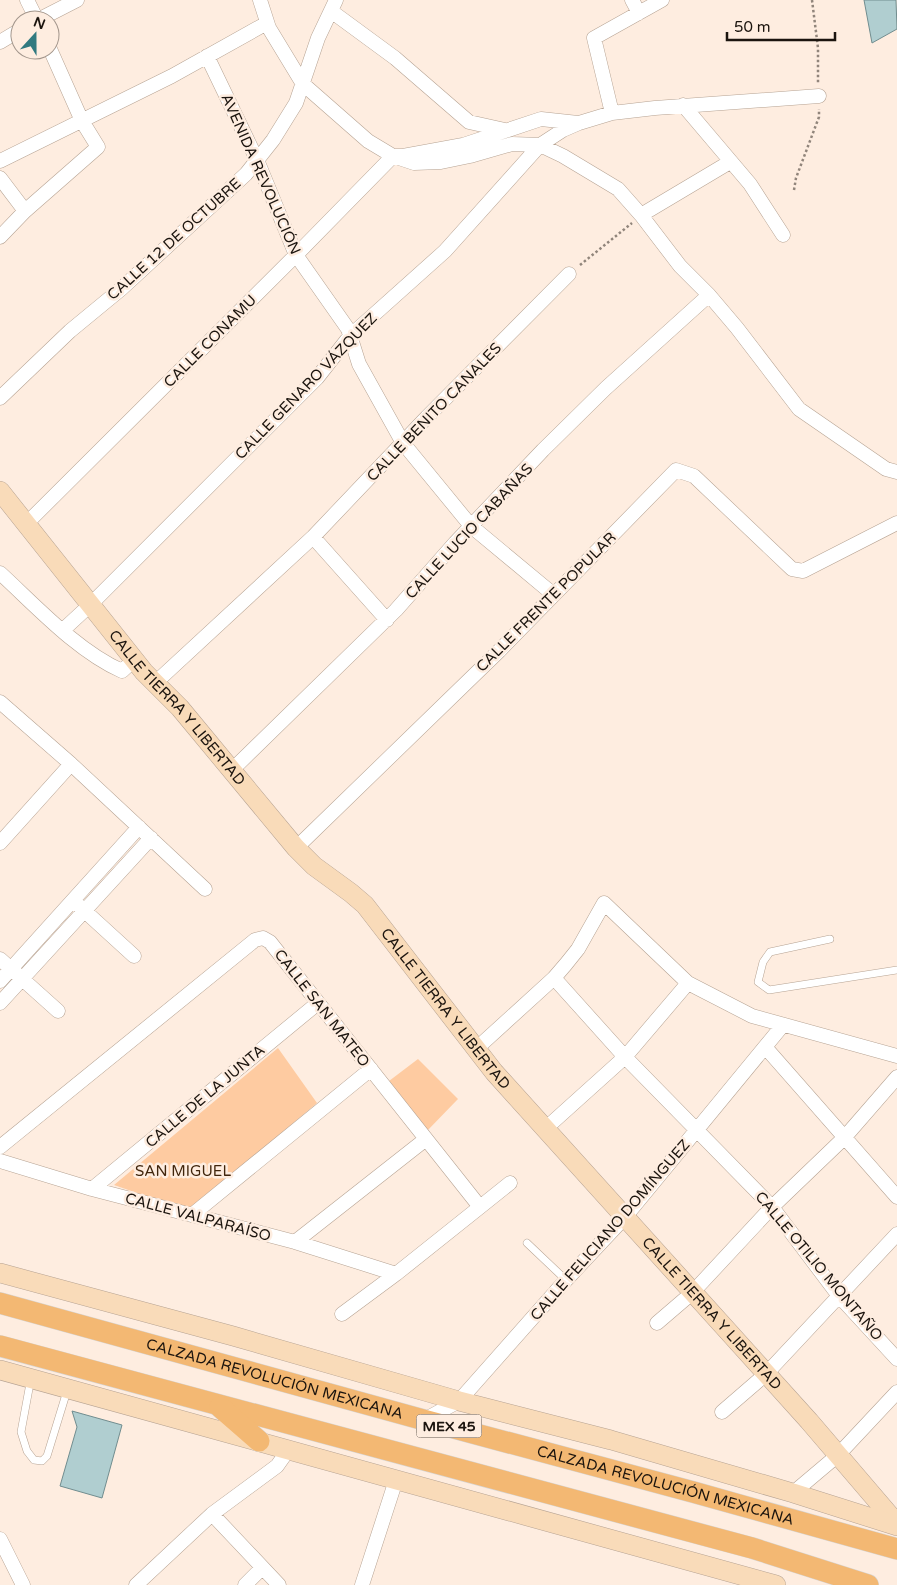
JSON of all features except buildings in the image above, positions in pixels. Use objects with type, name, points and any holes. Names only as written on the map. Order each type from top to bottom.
[{"type":"main road","name":"CALZADA REVOLUCIÓN MEXICANA","points":[[0,1304],[693,1492],[897,1550]]},
{"type":"main road","name":"MEX 45","points":[[0,1346],[752,1548],[868,1585]]},
{"type":"main road","points":[[216,1403],[259,1441]]},
{"type":"street","points":[[58,10],[77,0]]},
{"type":"street","points":[[260,0],[267,23],[302,84],[368,141],[393,156],[414,163],[441,162],[512,144],[540,145],[563,156],[618,189],[641,215],[680,266],[709,295],[737,328],[799,408],[886,469],[897,472]]},
{"type":"street","points":[[632,0],[640,13]]},
{"type":"street","points":[[612,114],[594,38],[662,0]]},
{"type":"street","points":[[333,5],[469,122],[506,131]]},
{"type":"street","name":"CALLE 12 DE OCTUBRE","points":[[0,398],[70,330],[121,289],[246,174],[273,140],[296,103],[318,38],[333,5]]},
{"type":"street","points":[[0,162],[208,56],[267,23]]},
{"type":"street","name":"AVENIDA REVOLUCIÓN","points":[[208,56],[257,160],[296,255],[348,329],[359,364],[403,443],[471,526],[554,595]]},
{"type":"street","points":[[0,237],[25,211],[98,147],[82,121],[55,60]]},
{"type":"street","points":[[393,156],[403,156],[463,145],[541,119],[579,123],[612,114],[683,105],[819,96]]},
{"type":"street","points":[[683,105],[750,184],[783,235]]},
{"type":"street","name":"CALLE GENARO VÁZQUEZ","points":[[63,630],[317,378],[350,336],[445,251],[540,145],[563,130],[579,123]]},
{"type":"street","name":"CALLE CONAMU","points":[[26,524],[393,156]]},
{"type":"street","points":[[641,215],[730,162]]},
{"type":"street","points":[[0,178],[25,211]]},
{"type":"street","name":"CALLE BENITO CANALES","points":[[154,684],[313,537],[569,274]]},
{"type":"street","name":"CALLE LUCIO CABAÑAS","points":[[232,770],[387,620],[471,526],[543,450],[606,388],[709,295]]},
{"type":"street","name":"CALLE FRENTE POPULAR","points":[[296,848],[499,651],[676,470],[694,476],[792,569],[803,571],[897,523]]},
{"type":"street","name":"CALLE TIERRA Y LIBERTAD","points":[[0,491],[134,660],[154,684],[180,708],[296,848],[314,866],[365,905],[494,1072],[766,1374],[897,1525]]},
{"type":"street","points":[[313,537],[387,620]]},
{"type":"street","points":[[0,573],[63,630],[93,654],[122,671],[134,660]]},
{"type":"street","points":[[2,708],[72,764],[205,889]]},
{"type":"street","points":[[0,844],[72,764]]},
{"type":"street","points":[[0,981],[139,827]]},
{"type":"street","points":[[0,1003],[83,910],[151,838]]},
{"type":"street","points":[[72,900],[134,956]]},
{"type":"street","points":[[476,1049],[554,978],[578,949],[604,904],[688,983],[752,1016],[897,1056]]},
{"type":"street","name":"CALLE SAN MATEO","points":[[0,1147],[255,940],[263,938],[270,942],[480,1208]]},
{"type":"street","points":[[0,959],[58,1011]]},
{"type":"street","name":"CALLE OTILIO MONTAÑO","points":[[554,978],[625,1057],[772,1207],[839,1296],[897,1360]]},
{"type":"street","points":[[545,1129],[625,1057],[688,983]]},
{"type":"street","name":"CALLE DE LA JUNTA","points":[[92,1189],[318,1003]]},
{"type":"street","name":"CALLE FELICIANO DOMÍNGUEZ","points":[[424,1420],[459,1401],[566,1280],[625,1218],[783,1025]]},
{"type":"street","points":[[766,1048],[897,1197]]},
{"type":"street","points":[[192,1216],[371,1070]]},
{"type":"street","points":[[657,1323],[692,1293],[772,1207],[844,1138],[897,1077]]},
{"type":"street","points":[[295,1242],[426,1139]]},
{"type":"street","name":"CALLE VALPARAÍSO","points":[[0,1161],[92,1189],[295,1242],[396,1274]]},
{"type":"street","points":[[342,1314],[396,1274],[510,1183]]},
{"type":"street","points":[[722,1412],[766,1374],[897,1234]]},
{"type":"street","points":[[0,1274],[234,1336],[459,1401],[612,1440],[897,1525]]},
{"type":"street","points":[[0,1370],[769,1584]]},
{"type":"street","points":[[794,1493],[838,1455],[897,1392]]},
{"type":"street","points":[[136,1585],[212,1514],[277,1466],[289,1450]]},
{"type":"street","points":[[362,1585],[396,1480]]},
{"type":"street","points":[[212,1514],[279,1585]]},
{"type":"street","points":[[0,1539],[23,1585]]},
{"type":"street","points":[[245,1585],[262,1568]]},
{"type":"lane","points":[[830,939],[770,952],[763,962],[758,982],[769,990],[897,970]]},
{"type":"lane","points":[[527,1243],[566,1280]]},
{"type":"lane","points":[[31,1378],[21,1432],[27,1451],[34,1460],[42,1461],[47,1456],[67,1388]]},
{"type":"path","points":[[794,190],[796,178],[818,117],[818,48],[812,0]]},
{"type":"path","points":[[569,274],[641,215]]},
{"type":"green space","name":"SAN MIGUEL","points":[[278,1048],[317,1103],[189,1211],[114,1185]]},
{"type":"green space","points":[[418,1059],[458,1099],[426,1132],[389,1081]]}]
